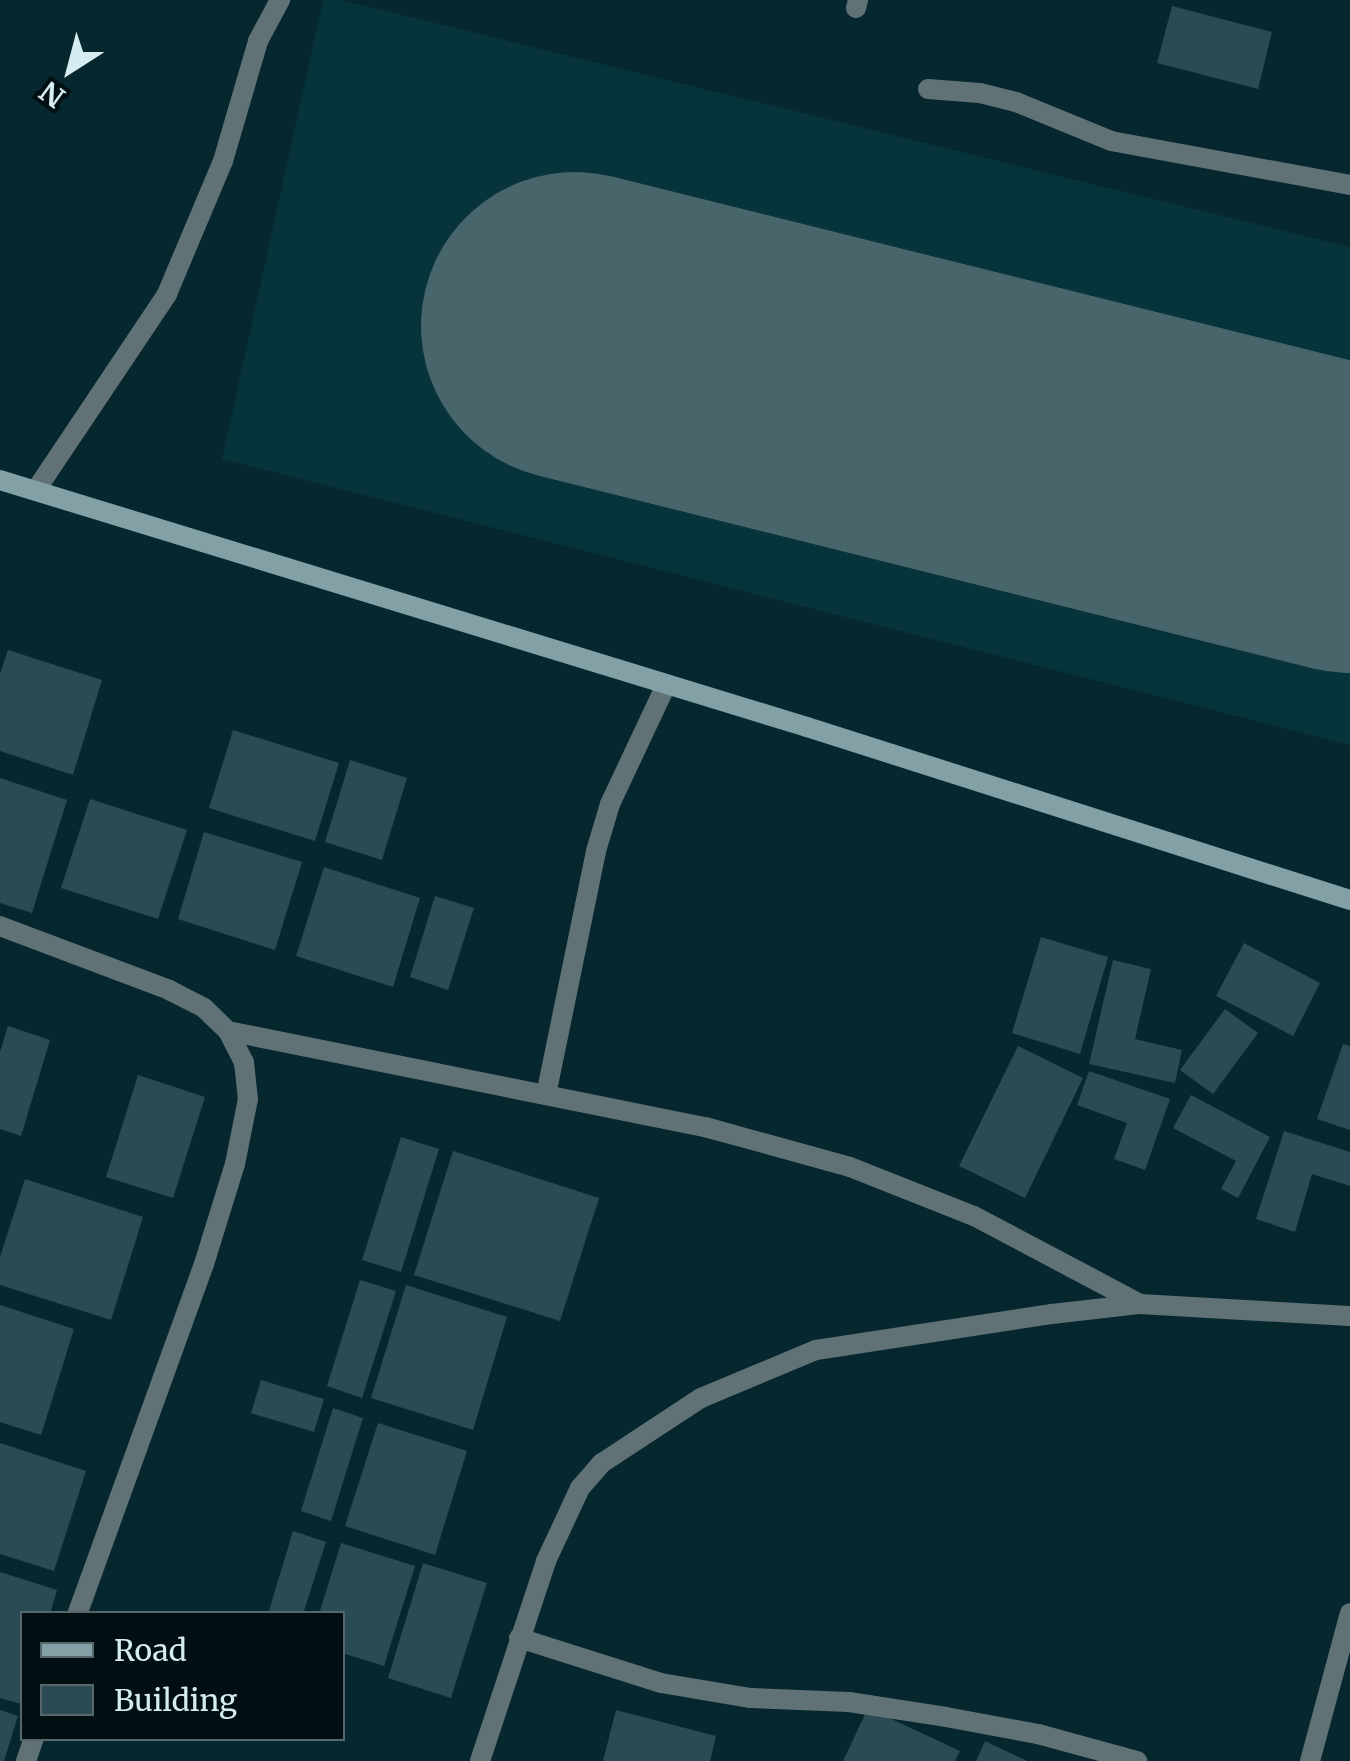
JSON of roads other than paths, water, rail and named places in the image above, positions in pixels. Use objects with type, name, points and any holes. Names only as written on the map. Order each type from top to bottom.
[{"type":"street","points":[[36,490],[167,294],[223,162],[258,41],[280,0]]},
{"type":"street","points":[[928,90],[980,93],[1016,102],[1112,142],[1350,185]]},
{"type":"street","points":[[0,480],[825,733],[1350,900]]},
{"type":"street","points":[[546,1096],[596,851],[610,804],[665,687]]},
{"type":"street","points":[[0,926],[169,990],[204,1008],[228,1031],[244,1062],[248,1099],[235,1164],[204,1264],[78,1611]]},
{"type":"street","points":[[228,1031],[705,1127],[850,1167],[974,1216],[1140,1304]]},
{"type":"street","points":[[480,1761],[557,1532],[580,1488],[602,1463],[701,1398],[816,1350],[1140,1304],[1350,1316]]},
{"type":"street","points":[[1310,1761],[1350,1613]]},
{"type":"street","points":[[519,1638],[661,1683],[751,1698],[849,1702],[946,1717],[1038,1734],[1136,1761]]}]
